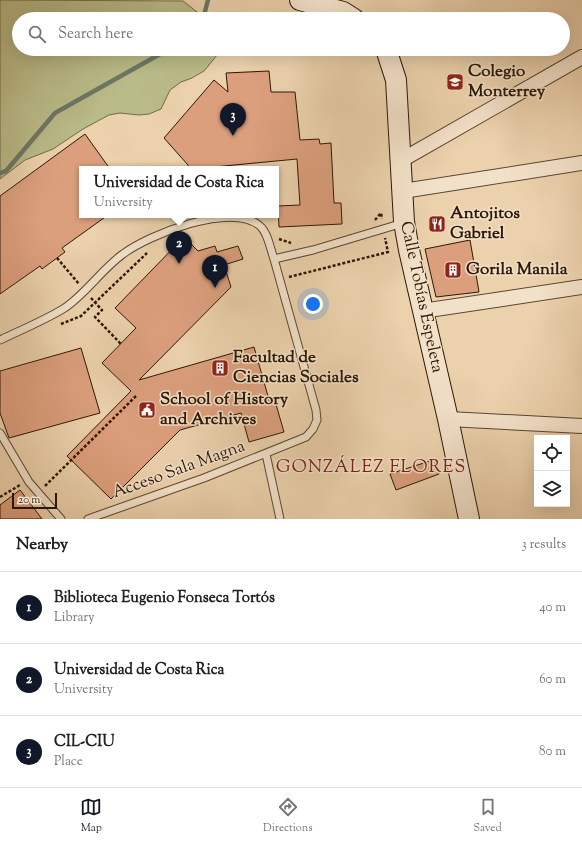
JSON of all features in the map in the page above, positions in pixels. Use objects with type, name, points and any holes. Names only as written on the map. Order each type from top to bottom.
[{"type":"street","points":[[300,0],[343,12]]},
{"type":"street","name":"Calle Tobías Espeleta","points":[[388,56],[396,80],[404,222],[422,311],[448,419],[469,519]]},
{"type":"street","points":[[400,160],[582,57]]},
{"type":"street","points":[[403,191],[582,163]]},
{"type":"street","points":[[422,311],[582,287]]},
{"type":"street","points":[[448,419],[582,426]]},
{"type":"lane","name":"Acceso Sala Magna","points":[[0,340],[62,309],[73,301],[122,254],[156,235],[206,220],[240,218],[259,225],[267,237],[316,410],[317,420],[313,430],[306,437],[266,454],[88,519]]},
{"type":"lane","points":[[274,259],[313,250],[404,222]]},
{"type":"lane","points":[[0,433],[29,482],[61,519]]},
{"type":"lane","points":[[266,454],[280,519]]},
{"type":"path","points":[[279,279],[388,252],[382,213],[370,223]]},
{"type":"path","points":[[276,235],[280,240],[294,243]]},
{"type":"path","points":[[95,303],[149,252]]},
{"type":"path","points":[[57,258],[76,280]]},
{"type":"path","points":[[84,290],[102,310],[95,317],[121,344]]},
{"type":"path","points":[[42,488],[136,396]]},
{"type":"green space","points":[[0,0],[183,1],[197,12],[12,12],[12,56],[216,56],[204,71],[181,82],[170,90],[161,109],[149,114],[139,115],[120,113],[109,115],[83,129],[53,149],[25,160],[0,179]]},
{"type":"building","points":[[269,71],[271,92],[295,92],[300,140],[319,139],[320,144],[331,143],[334,203],[341,203],[342,224],[279,227],[279,206],[300,205],[297,159],[224,166],[188,166],[164,138],[214,80],[228,92],[226,73]]},
{"type":"building","points":[[85,134],[108,166],[79,166],[79,218],[104,218],[62,248],[65,252],[42,269],[40,266],[0,294],[0,196]]},
{"type":"building","name":"Facultad de Ciencias Sociales","points":[[184,237],[198,251],[215,246],[217,252],[238,246],[243,259],[224,265],[231,287],[139,380],[254,347],[270,403],[275,401],[284,432],[249,442],[241,413],[180,430],[111,499],[67,456],[131,391],[102,363],[136,328],[115,308]]},
{"type":"building","name":"Gorila Manila","points":[[470,240],[479,292],[436,297],[425,249]]},
{"type":"building","points":[[81,348],[100,413],[9,438],[0,413],[0,371]]},
{"type":"building","points":[[436,459],[439,474],[396,490],[390,474]]},
{"type":"building","points":[[20,490],[42,519],[0,519],[0,505]]},
{"type":"waterway","points":[[205,12],[208,0]]},
{"type":"waterway","points":[[0,173],[6,171],[55,113],[157,56]]},
{"type":"place","name":"Colegio Monterrey","points":[[455,82]]},
{"type":"place","name":"CIL-CIU","points":[[233,136]]},
{"type":"place","name":"Antojitos Gabriel","points":[[437,224]]},
{"type":"place","name":"Universidad de Costa Rica","points":[[179,264]]},
{"type":"place","name":"Gorila Manila","points":[[453,270]]},
{"type":"place","name":"Biblioteca Eugenio Fonseca Tortós","points":[[215,288]]},
{"type":"place","name":"Facultad de Ciencias Sociales","points":[[220,368]]},
{"type":"place","name":"School of History and Archives","points":[[147,410]]},
{"type":"district","name":"GONZÁLEZ FLORES","points":[[371,468]]}]
